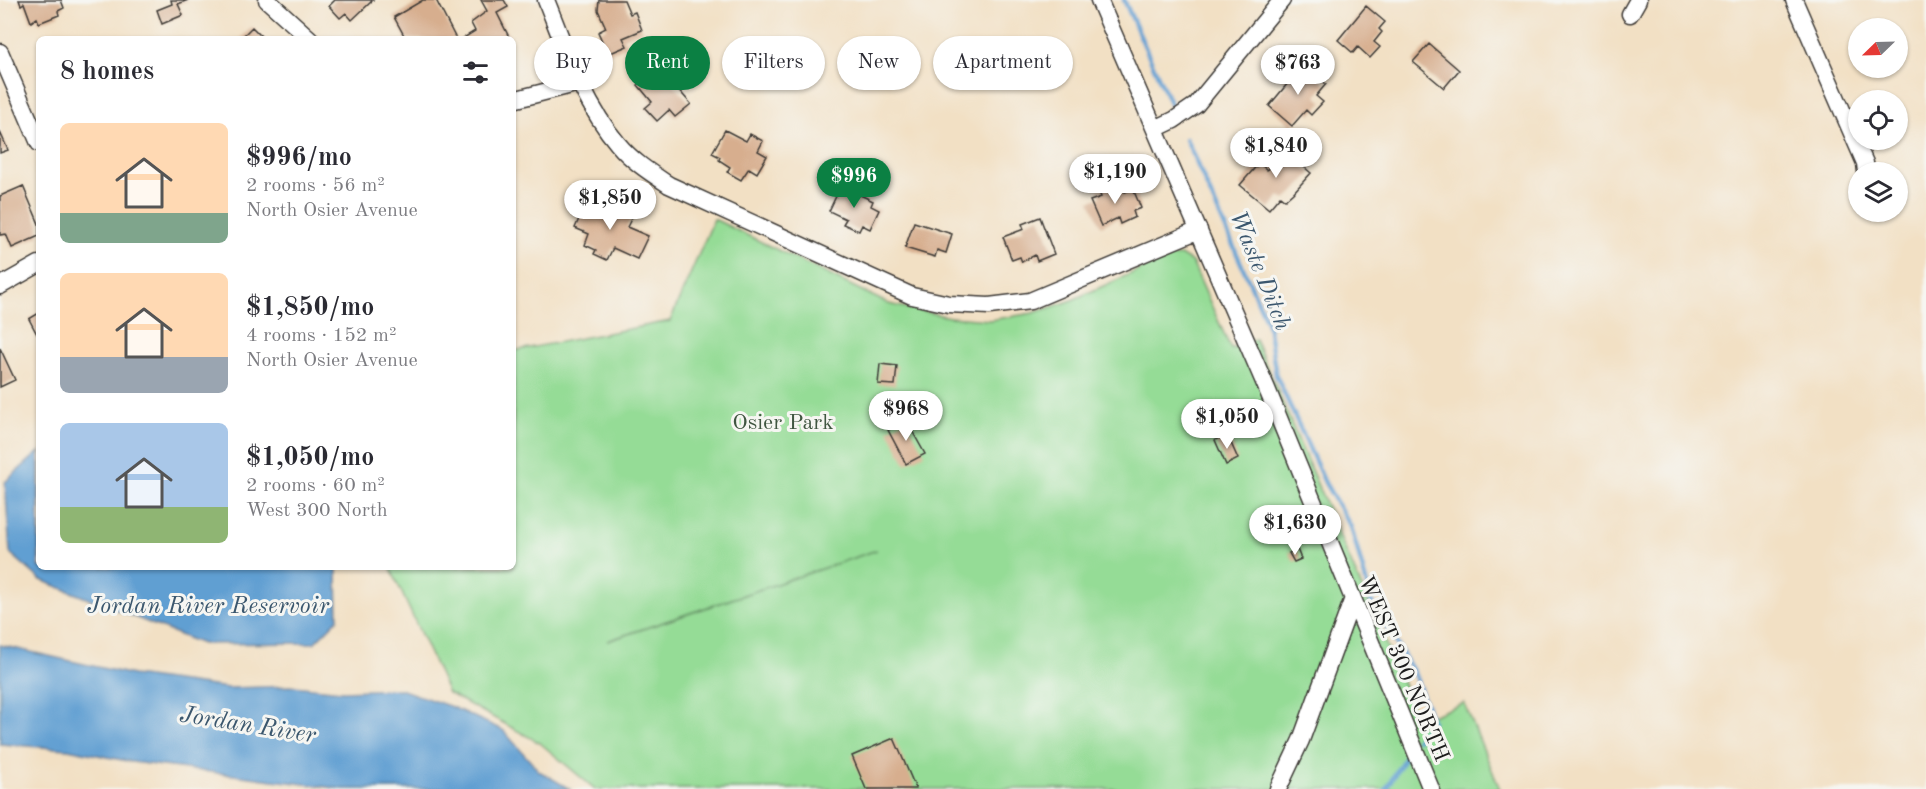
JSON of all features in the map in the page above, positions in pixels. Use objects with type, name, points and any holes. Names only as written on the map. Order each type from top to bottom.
[{"type":"street","points":[[267,0],[307,36]]},
{"type":"street","points":[[546,0],[560,36]]},
{"type":"street","name":"WEST 300 NORTH","points":[[1099,0],[1267,389],[1431,789]]},
{"type":"street","points":[[1155,129],[1174,120],[1196,105],[1282,0]]},
{"type":"street","points":[[1794,0],[1865,162]]},
{"type":"street","points":[[2,60],[36,136]]},
{"type":"street","points":[[516,99],[554,90]]},
{"type":"street","points":[[583,90],[603,124],[620,146],[669,185],[912,296],[949,304],[989,306],[1030,301],[1199,230]]},
{"type":"street","points":[[0,286],[36,266]]},
{"type":"street","points":[[1278,789],[1301,740],[1352,601]]},
{"type":"green space","name":"Osier Park","points":[[714,219],[889,304],[950,317],[990,320],[1033,313],[1070,301],[1170,256],[1182,256],[1192,262],[1231,349],[1255,339],[1419,721],[1464,703],[1500,789],[595,789],[540,743],[448,693],[391,570],[516,570],[516,350],[670,321]],"holes":[[[877,550],[608,641],[607,641]]]},
{"type":"water","name":"Jordan River Reservoir","points":[[36,455],[36,570],[337,570],[338,619],[314,643],[202,644],[41,580],[10,553],[5,482]]},
{"type":"water","name":"Jordan River","points":[[0,645],[133,675],[228,688],[294,686],[342,691],[400,689],[452,707],[503,730],[539,771],[570,789],[343,789],[132,762],[68,749],[0,744]]},
{"type":"building","points":[[19,0],[61,0],[64,8],[58,11],[59,15],[39,23],[37,18],[31,22],[24,3],[21,5]]},
{"type":"building","points":[[171,0],[188,0],[178,4],[183,15],[162,24],[157,10],[172,4]]},
{"type":"building","points":[[335,0],[373,0],[352,20],[346,13],[340,18],[329,6]]},
{"type":"building","points":[[423,0],[436,0],[454,36],[404,36],[394,17]]},
{"type":"building","points":[[481,0],[504,0],[508,7],[497,13],[508,36],[467,36],[475,31],[471,23],[487,11]]},
{"type":"building","points":[[599,0],[624,0],[630,14],[635,12],[642,30],[625,36],[623,38],[625,47],[613,52],[613,36],[600,36],[598,32],[606,28],[598,10]]},
{"type":"building","points":[[1366,6],[1385,22],[1379,29],[1382,32],[1374,42],[1380,47],[1370,58],[1358,47],[1353,53],[1338,40]]},
{"type":"building","points":[[252,27],[261,36],[243,36]]},
{"type":"building","points":[[1429,44],[1459,70],[1444,88],[1413,62]]},
{"type":"building","points":[[1292,67],[1302,77],[1309,69],[1326,84],[1316,96],[1323,102],[1311,115],[1306,110],[1292,126],[1269,106],[1288,83],[1282,78]]},
{"type":"building","points":[[642,90],[679,90],[691,104],[675,117],[669,110],[657,121],[645,108],[652,102]]},
{"type":"building","points":[[725,130],[746,141],[750,134],[763,141],[758,151],[767,156],[757,173],[749,168],[741,180],[727,172],[730,167],[712,153]]},
{"type":"building","points":[[0,132],[8,150],[0,153]]},
{"type":"building","points":[[1278,149],[1281,152],[1283,149],[1311,173],[1285,200],[1280,196],[1269,209],[1240,185],[1259,163],[1267,170],[1274,161],[1271,158]]},
{"type":"building","points":[[1115,183],[1118,189],[1123,187],[1125,192],[1133,189],[1141,208],[1133,211],[1135,217],[1120,224],[1118,218],[1101,226],[1090,201],[1101,197],[1098,190]]},
{"type":"building","points":[[23,186],[36,217],[36,237],[12,248],[6,234],[0,235],[0,196]]},
{"type":"building","points":[[841,186],[873,201],[871,206],[879,210],[870,229],[862,225],[859,231],[843,224],[846,219],[829,211]]},
{"type":"building","points":[[602,203],[614,211],[617,205],[634,213],[627,227],[648,236],[637,259],[613,248],[607,260],[594,254],[596,250],[585,245],[589,234],[575,228],[585,205],[600,208]]},
{"type":"building","points":[[1040,217],[1054,254],[1037,261],[1035,255],[1022,262],[1020,257],[1012,260],[1003,237],[1024,229],[1022,224]]},
{"type":"building","points":[[914,222],[952,234],[946,253],[937,250],[935,257],[905,248]]},
{"type":"building","points":[[36,315],[36,332],[29,319]]},
{"type":"building","points":[[0,348],[15,380],[0,387]]},
{"type":"building","points":[[880,364],[897,366],[895,385],[878,384]]},
{"type":"building","points":[[906,420],[925,454],[906,464],[888,430]]},
{"type":"building","points":[[1227,434],[1238,459],[1226,465],[1215,440]]},
{"type":"building","points":[[1297,549],[1301,559],[1294,562],[1289,553]]},
{"type":"building","points":[[894,738],[916,789],[866,789],[852,756]]},
{"type":"waterway","name":"Waste Ditch","points":[[1124,0],[1171,105]]},
{"type":"waterway","name":"Waste Ditch","points":[[1186,139],[1268,324],[1276,375],[1325,483],[1351,527],[1372,603],[1414,673],[1432,721],[1417,740]]},
{"type":"waterway","name":"Waste Ditch","points":[[1386,789],[1408,752]]}]
